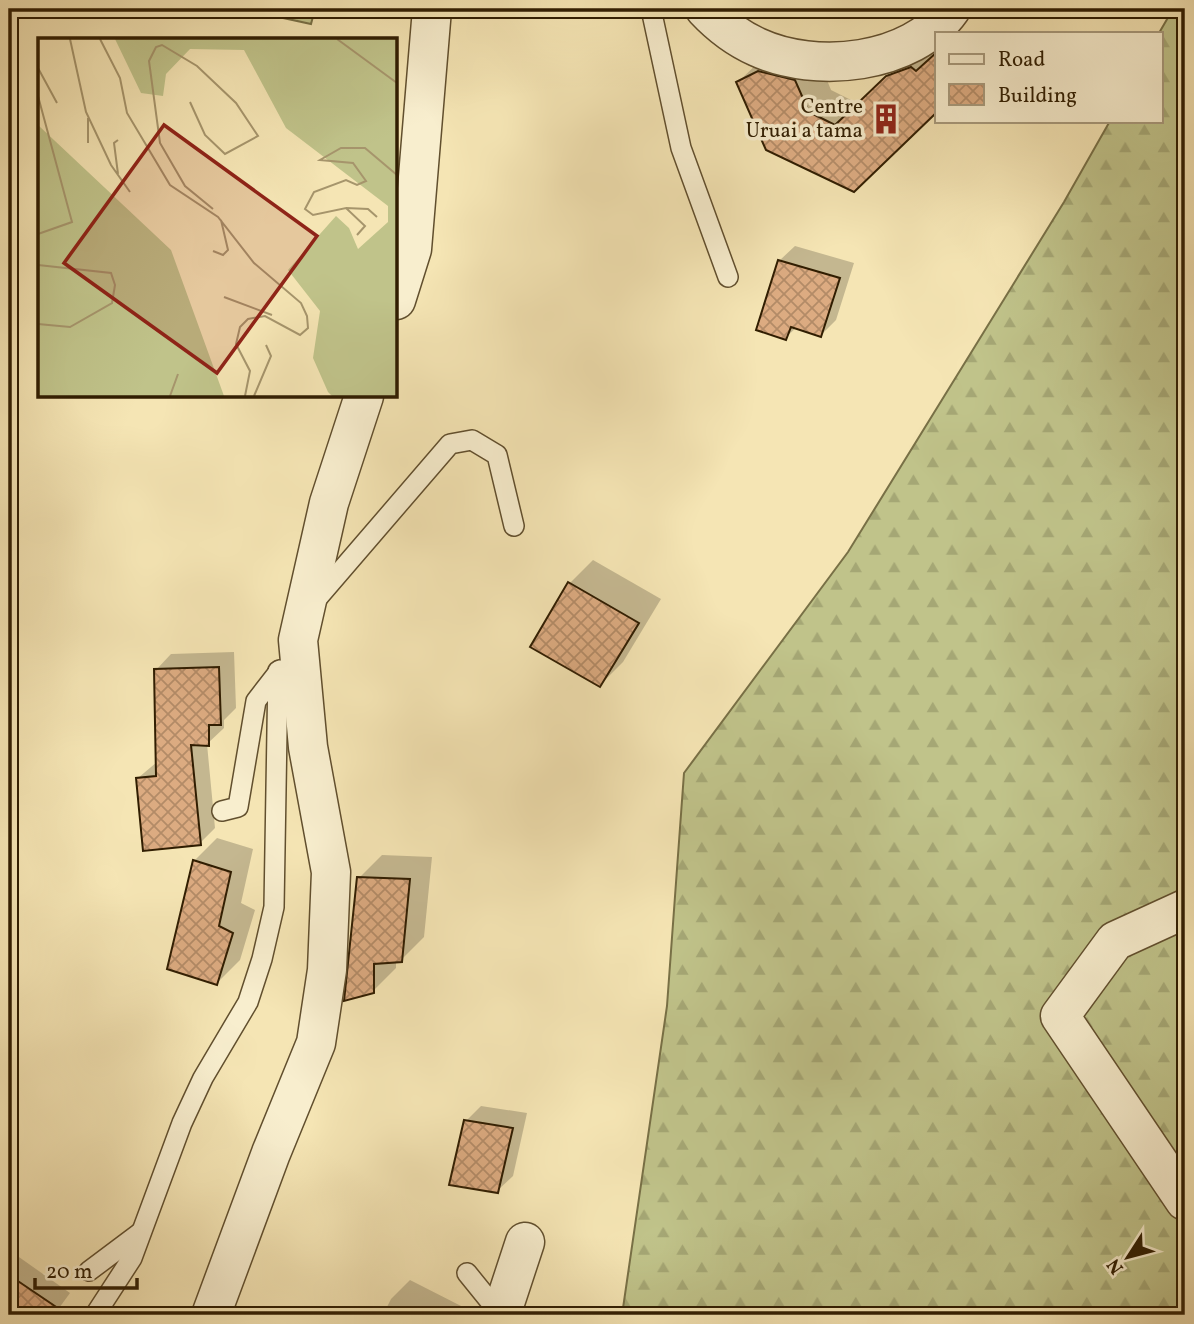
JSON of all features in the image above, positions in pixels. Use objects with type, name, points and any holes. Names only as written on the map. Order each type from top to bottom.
[{"type":"street","points":[[397,297],[412,249],[432,9]]},
{"type":"street","points":[[705,9],[722,26],[757,47],[790,58],[838,60],[893,52],[921,37],[951,9]]},
{"type":"street","points":[[211,1315],[271,1153],[316,1043],[327,970],[331,872],[308,747],[289,668],[298,640],[329,503],[364,397]]},
{"type":"street","points":[[1185,909],[1115,941],[1060,1016],[1185,1201]]},
{"type":"street","points":[[501,1315],[525,1242]]},
{"type":"lane","points":[[651,9],[681,148],[728,277]]},
{"type":"lane","points":[[304,614],[450,444],[472,440],[497,455],[514,526]]},
{"type":"lane","points":[[222,811],[238,807],[256,701],[289,668]]},
{"type":"lane","points":[[95,1315],[122,1278],[181,1123],[202,1078],[248,1002],[262,959],[274,907],[289,668]]},
{"type":"lane","points":[[89,1271],[141,1232]]},
{"type":"lane","points":[[467,1273],[501,1315]]},
{"type":"green space","points":[[242,9],[315,9],[311,24]]},
{"type":"green space","points":[[1173,9],[1185,9],[1185,1315],[622,1315],[667,1006],[684,773],[848,552],[1064,202],[1109,122],[1162,122],[1162,32],[1160,32]]},
{"type":"building","name":"Centre Uruai a tama","points":[[935,54],[935,114],[854,192],[766,150],[736,82],[758,71],[795,80],[809,112],[835,125],[886,76],[911,67],[916,71]]},
{"type":"building","points":[[778,260],[840,278],[821,337],[791,327],[786,340],[756,330]]},
{"type":"building","points":[[568,582],[639,623],[600,687],[530,647]]},
{"type":"building","points":[[219,667],[221,725],[209,725],[209,746],[191,745],[201,845],[143,851],[136,778],[156,776],[154,669]]},
{"type":"building","points":[[193,860],[231,872],[219,926],[233,933],[217,985],[167,969]]},
{"type":"building","points":[[357,877],[410,879],[402,962],[374,964],[374,993],[344,1001]]},
{"type":"building","points":[[464,1120],[513,1128],[498,1193],[449,1185]]},
{"type":"building","points":[[9,1275],[68,1315],[9,1315]]},
{"type":"place","name":"Centre Uruai a tama","points":[[886,119]]}]
